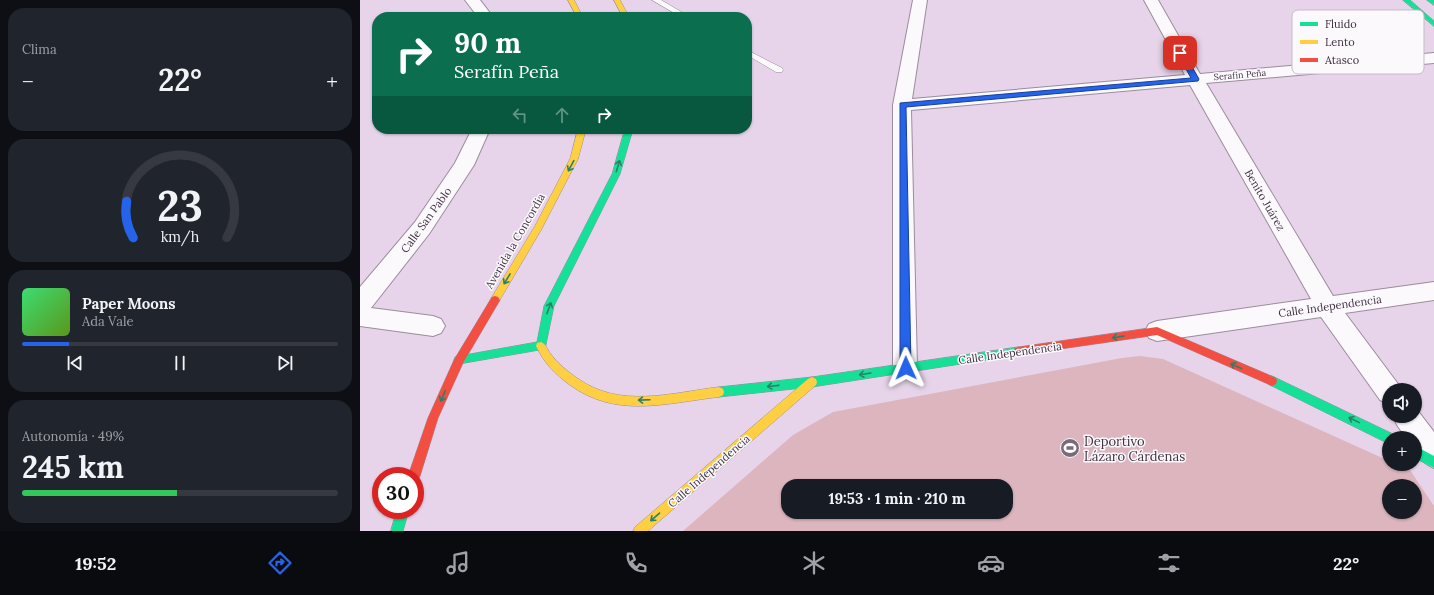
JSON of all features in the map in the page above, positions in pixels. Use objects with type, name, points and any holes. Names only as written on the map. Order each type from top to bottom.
[{"type":"main road","points":[[571,0],[577,12]]},
{"type":"main road","points":[[617,0],[623,12]]},
{"type":"main road","points":[[1406,0],[1419,10]]},
{"type":"main road","points":[[1430,0],[1434,3]]},
{"type":"main road","points":[[1424,14],[1433,21]]},
{"type":"main road","name":"Avenida la Concordia","points":[[417,467],[434,418],[459,360],[542,221],[574,159],[581,134]]},
{"type":"main road","points":[[628,134],[616,174],[549,306],[541,346],[548,360],[577,385],[596,396],[621,401],[649,400],[812,382]]},
{"type":"main road","points":[[1157,331],[1296,392],[1382,435]]},
{"type":"main road","name":"Calle Independencia","points":[[639,531],[812,382],[1157,331]]},
{"type":"main road","points":[[459,360],[541,346]]},
{"type":"main road","points":[[1422,456],[1434,462]]},
{"type":"main road","points":[[397,531],[400,519]]},
{"type":"street","points":[[472,0],[482,12]]},
{"type":"street","points":[[906,368],[902,105],[920,0]]},
{"type":"street","name":"Benito Juárez","points":[[1151,0],[1327,307],[1382,383]]},
{"type":"street","name":"Serafín Peña","points":[[1424,59],[1434,58]]},
{"type":"street","name":"Serafín Peña","points":[[902,105],[1292,70]]},
{"type":"street","name":"Calle San Pablo","points":[[360,304],[422,228],[464,165],[479,134]]},
{"type":"street","name":"Calle Independencia","points":[[1157,331],[1434,291]]},
{"type":"street","points":[[360,316],[433,326]]},
{"type":"street","points":[[1411,423],[1434,454]]},
{"type":"lane","points":[[656,0],[677,12]]},
{"type":"lane","points":[[752,55],[779,70]]},
{"type":"shaded area","name":"Deportivo Lázaro Cárdenas","points":[[1140,356],[1163,359],[1382,458],[1382,471],[1411,471],[1416,479],[1382,479],[1382,519],[1422,519],[1422,488],[1434,506],[1434,531],[683,531],[793,435],[833,412],[1122,358]]},
{"type":"traffic: fast","points":[[1406,0],[1418,10]]},
{"type":"traffic: fast","points":[[1430,0],[1434,3]]},
{"type":"traffic: fast","points":[[1424,15],[1434,24]]},
{"type":"traffic: fast","points":[[541,346],[549,306],[616,174],[628,134]]},
{"type":"traffic: fast","points":[[459,360],[541,346]]},
{"type":"traffic: fast","points":[[719,392],[812,382],[1019,351]]},
{"type":"traffic: fast","points":[[1272,381],[1382,435]]},
{"type":"traffic: fast","points":[[1422,456],[1434,462]]},
{"type":"traffic: fast","points":[[397,531],[400,519]]},
{"type":"traffic: slow","points":[[571,0],[577,12]]},
{"type":"traffic: slow","points":[[617,0],[623,12]]},
{"type":"traffic: slow","points":[[495,300],[538,228],[574,159],[581,134]]},
{"type":"traffic: slow","points":[[541,346],[546,356],[566,376],[585,389],[606,398],[632,402],[670,399],[719,392]]},
{"type":"traffic: slow","points":[[639,531],[812,382]]},
{"type":"traffic: jam","points":[[417,467],[433,418],[459,360],[495,300]]},
{"type":"traffic: jam","points":[[1019,351],[1157,331],[1272,381]]},
{"type":"place","name":"Deportivo Lázaro Cárdenas","points":[[1070,448]]},
{"type":"route","points":[[906,368],[902,105],[1195,79],[1180,53]]}]
